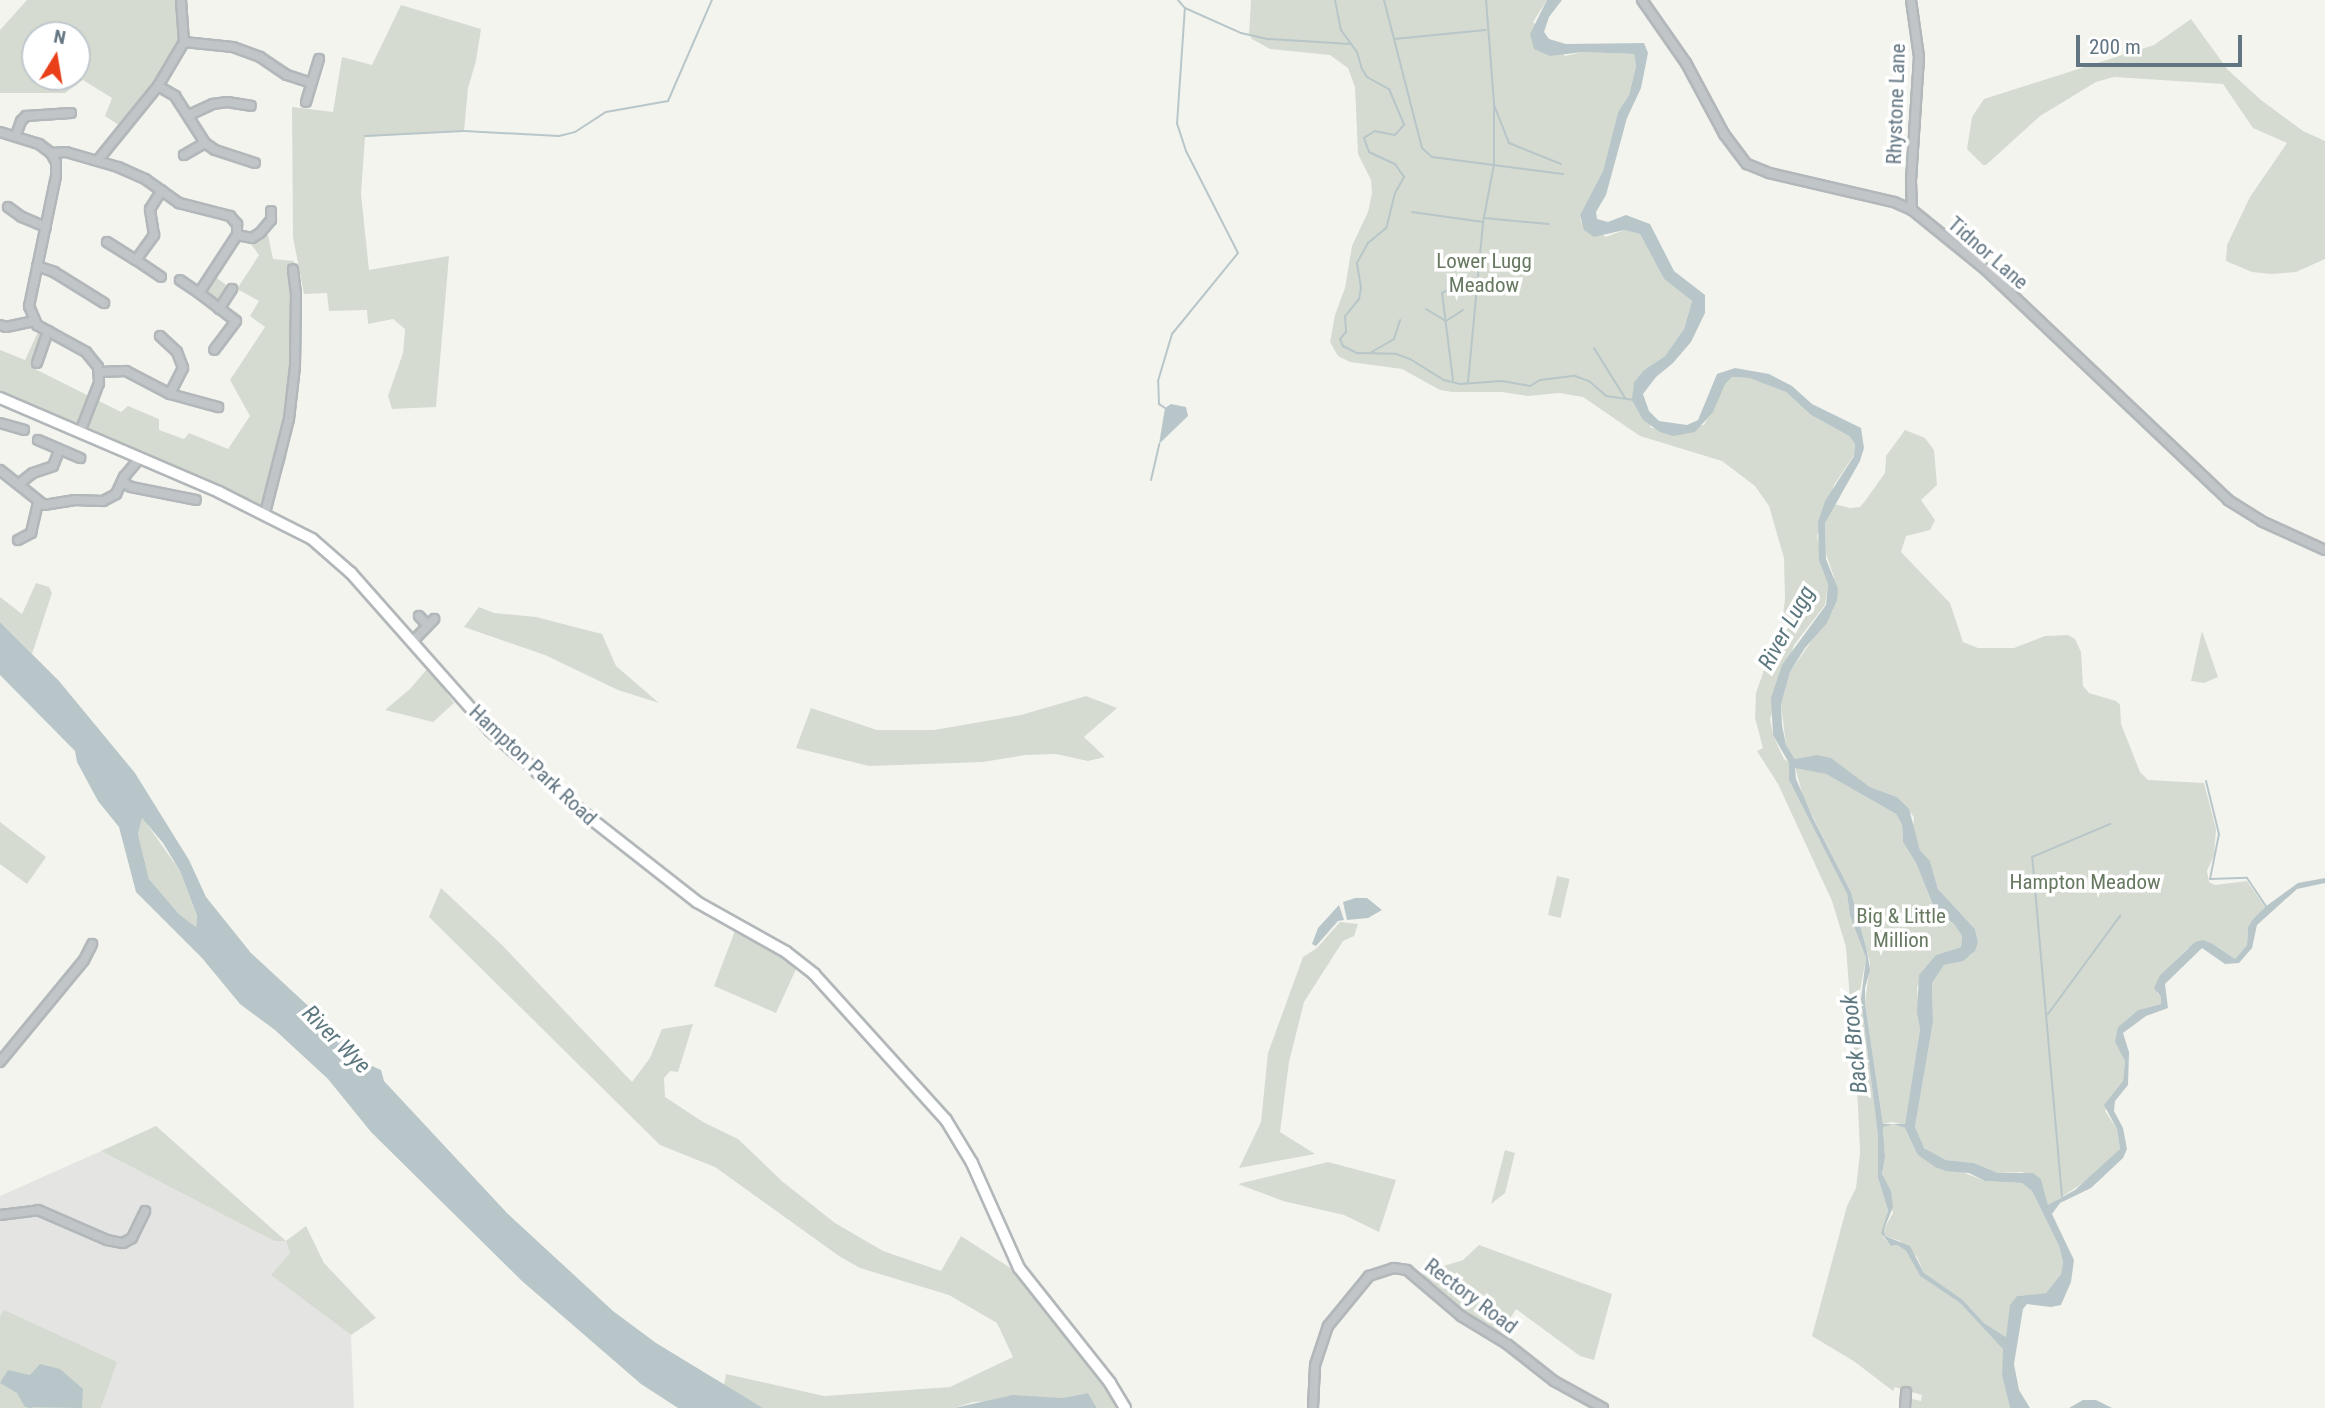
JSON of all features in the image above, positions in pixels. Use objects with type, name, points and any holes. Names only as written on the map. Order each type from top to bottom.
[{"type":"main road","name":"Hampton Park Road","points":[[0,398],[265,513],[328,551],[491,730],[619,842],[697,902],[778,947],[814,974],[929,1099],[960,1142],[1019,1268],[1110,1383],[1125,1408]]},
{"type":"street","name":"Tidnor Lane","points":[[1642,0],[1686,63],[1724,134],[1747,164],[1769,173],[1894,202],[1912,210],[1986,270],[2228,500],[2261,521],[2325,550]]},
{"type":"street","name":"Rhystone Lane","points":[[1910,0],[1919,57],[1911,182],[1912,210]]},
{"type":"street","points":[[98,160],[158,86],[184,41],[184,1]]},
{"type":"street","points":[[184,41],[233,47],[260,57],[287,75],[311,82]]},
{"type":"street","points":[[306,102],[319,59]]},
{"type":"street","points":[[158,86],[176,96],[205,143],[230,158],[254,163]]},
{"type":"street","points":[[189,115],[213,104],[227,102],[251,106]]},
{"type":"street","points":[[16,135],[26,116],[71,113]]},
{"type":"street","points":[[0,132],[39,144],[51,153],[56,162],[56,176],[29,306],[34,321],[86,352],[95,362],[99,383],[80,432]]},
{"type":"street","points":[[184,155],[205,143]]},
{"type":"street","points":[[51,153],[66,152],[98,160],[138,175],[189,207],[230,216],[237,224],[237,235],[199,293]]},
{"type":"street","points":[[56,162],[78,155]]},
{"type":"street","points":[[136,260],[154,235],[150,209],[162,190]]},
{"type":"street","points":[[8,207],[22,217],[46,227]]},
{"type":"street","points":[[237,235],[252,238],[260,233],[271,220],[271,211]]},
{"type":"street","points":[[107,242],[161,277]]},
{"type":"street","points":[[37,266],[54,272],[104,303]]},
{"type":"street","points":[[265,513],[289,419],[295,366],[296,294],[293,268]]},
{"type":"street","points":[[180,280],[236,321],[215,350]]},
{"type":"street","points":[[219,309],[232,289]]},
{"type":"street","points":[[0,325],[6,327],[34,321]]},
{"type":"street","points":[[37,363],[48,331]]},
{"type":"street","points":[[160,336],[177,352],[183,368],[170,394]]},
{"type":"street","points":[[99,372],[126,371],[170,394],[218,407]]},
{"type":"street","points":[[1,424],[24,430]]},
{"type":"street","points":[[38,440],[80,458]]},
{"type":"street","points":[[20,483],[33,473],[53,466],[60,451]]},
{"type":"street","points":[[0,470],[20,483],[38,502],[51,505],[74,500],[108,500],[116,494],[139,459]]},
{"type":"street","points":[[122,482],[131,487],[196,500]]},
{"type":"street","points":[[18,540],[31,533],[38,502]]},
{"type":"street","points":[[412,642],[431,622],[419,616]]},
{"type":"street","points":[[0,1062],[75,971],[92,944]]},
{"type":"street","points":[[0,1215],[38,1210],[107,1240],[123,1243],[132,1238],[145,1211]]},
{"type":"street","name":"Rectory Road","points":[[1313,1408],[1315,1365],[1328,1326],[1369,1276],[1394,1268],[1407,1270],[1461,1316],[1507,1344],[1554,1381],[1603,1408]]},
{"type":"street","points":[[1905,1408],[1906,1392]]},
{"type":"shaded area","points":[[101,1151],[274,1241],[286,1241],[290,1253],[272,1275],[351,1335],[354,1408],[101,1408],[116,1362],[0,1317],[0,1196]]},
{"type":"green space","points":[[27,0],[181,0],[184,42],[125,129],[105,116],[112,98],[91,85],[91,21],[21,21],[21,91],[68,91],[0,93],[0,30]]},
{"type":"green space","name":"Lower Lugg Meadow","points":[[1251,0],[1547,0],[1533,22],[1565,56],[1583,52],[1634,54],[1636,66],[1629,95],[1618,112],[1603,171],[1580,215],[1581,222],[1606,237],[1624,230],[1640,234],[1664,279],[1692,301],[1684,329],[1665,356],[1644,370],[1634,382],[1651,428],[1704,425],[1724,384],[1732,377],[1749,378],[1786,392],[1811,415],[1849,436],[1855,444],[1854,455],[1834,485],[1817,536],[1828,584],[1825,605],[1794,645],[1770,719],[1773,735],[1784,759],[1789,762],[1789,780],[1847,894],[1850,916],[1866,958],[1860,991],[1878,1136],[1878,1178],[1888,1212],[1883,1237],[1891,1246],[1897,1245],[1906,1251],[1920,1276],[1960,1303],[2004,1349],[2002,1376],[2010,1408],[1906,1408],[1908,1398],[1921,1401],[1922,1395],[1895,1387],[1893,1391],[1855,1362],[1812,1336],[1847,1206],[1856,1188],[1860,1153],[1858,1106],[1846,947],[1832,901],[1778,784],[1757,751],[1763,748],[1755,718],[1756,693],[1783,615],[1785,599],[1784,558],[1769,506],[1755,486],[1722,461],[1640,436],[1583,397],[1559,393],[1528,396],[1502,392],[1440,390],[1402,369],[1350,362],[1338,356],[1330,342],[1335,315],[1345,288],[1352,246],[1368,212],[1372,193],[1371,180],[1358,154],[1355,87],[1348,68],[1330,55],[1270,49],[1252,39],[1249,34]]},
{"type":"green space","points":[[401,5],[481,29],[468,88],[464,131],[365,137],[361,194],[369,270],[449,256],[436,407],[392,409],[388,396],[403,353],[405,329],[393,319],[368,324],[367,310],[329,311],[327,293],[304,294],[293,237],[292,107],[333,112],[342,57],[372,65]]},
{"type":"green space","points":[[2191,19],[2228,70],[2261,100],[2303,131],[2325,141],[2325,259],[2296,272],[2271,274],[2252,272],[2226,261],[2227,245],[2250,197],[2287,143],[2253,128],[2223,84],[2114,77],[2096,82],[2040,116],[1986,165],[1967,149],[1972,117],[1984,99],[2154,45]]},
{"type":"green space","points":[[261,232],[268,235],[273,259],[294,261],[298,287],[297,366],[290,434],[286,460],[269,509],[0,394],[0,350],[25,360],[38,332],[45,336],[33,368],[121,412],[128,406],[159,419],[159,430],[184,439],[189,433],[228,449],[250,416],[230,380],[265,327],[250,316],[259,301],[237,289],[259,255],[245,236]]},
{"type":"green space","points":[[214,276],[229,287],[218,303],[203,291]]},
{"type":"green space","name":"Hampton Meadow","points":[[1905,430],[1925,438],[1934,450],[1937,485],[1921,500],[1935,520],[1930,530],[1906,536],[1901,552],[1950,603],[1963,642],[1978,648],[2014,648],[2045,636],[2068,635],[2075,639],[2081,652],[2083,686],[2089,693],[2116,701],[2120,705],[2121,724],[2140,772],[2148,780],[2204,783],[2216,829],[2214,855],[2207,871],[2209,882],[2215,885],[2247,881],[2265,907],[2248,927],[2247,945],[2235,959],[2213,944],[2188,948],[2160,975],[2157,993],[2161,997],[2161,1004],[2138,1010],[2118,1027],[2125,1061],[2123,1081],[2105,1111],[2117,1129],[2120,1149],[2089,1179],[2048,1206],[2041,1179],[2022,1172],[1998,1173],[1974,1163],[1946,1160],[1924,1148],[1920,1142],[1915,1127],[1933,1022],[1932,983],[1944,965],[1971,955],[1978,942],[1975,929],[1938,889],[1930,861],[1920,850],[1913,827],[1914,817],[1897,797],[1870,787],[1830,758],[1795,759],[1786,745],[1781,705],[1790,672],[1833,610],[1834,577],[1826,554],[1825,523],[1828,514],[1834,504],[1850,508],[1860,507],[1885,473],[1886,456]]},
{"type":"green space","points":[[36,583],[49,587],[52,593],[32,654],[0,622],[0,597],[22,614]]},
{"type":"green space","points":[[479,607],[494,613],[536,617],[602,634],[616,666],[659,703],[618,690],[545,655],[464,627]]},
{"type":"green space","points":[[2202,631],[2218,677],[2204,683],[2191,681]]},
{"type":"green space","points":[[428,668],[454,703],[433,722],[385,710],[410,689]]},
{"type":"green space","points":[[1086,696],[1117,708],[1084,737],[1105,757],[1088,761],[1056,754],[1025,755],[983,762],[869,766],[796,748],[811,708],[877,730],[934,730],[1021,715]]},
{"type":"green space","name":"Big & Little Million","points":[[1795,767],[1826,774],[1896,814],[1902,826],[1903,842],[1916,863],[1935,910],[1954,924],[1962,936],[1961,947],[1936,955],[1917,987],[1920,1029],[1905,1125],[1892,1122],[1883,1124],[1865,1003],[1870,963],[1851,892],[1803,797]]},
{"type":"green space","points":[[142,817],[180,871],[197,917],[196,927],[179,914],[149,879],[138,834]]},
{"type":"green space","points":[[0,822],[46,857],[27,884],[0,864]]},
{"type":"green space","points":[[1557,876],[1570,879],[1561,918],[1548,915]]},
{"type":"green space","points":[[441,888],[502,945],[632,1082],[650,1058],[662,1029],[693,1024],[678,1072],[670,1071],[664,1078],[665,1097],[703,1122],[738,1139],[783,1182],[835,1223],[883,1251],[941,1271],[961,1236],[1012,1269],[1086,1357],[1122,1408],[1097,1408],[1088,1393],[1062,1398],[973,1402],[954,1408],[763,1408],[724,1385],[726,1374],[824,1396],[950,1387],[1013,1357],[997,1323],[949,1295],[860,1268],[839,1256],[715,1167],[660,1145],[429,917]]},
{"type":"green space","points":[[1340,922],[1358,924],[1354,936],[1343,941],[1304,1002],[1289,1062],[1280,1132],[1315,1154],[1239,1168],[1261,1122],[1268,1053],[1303,957],[1317,948]]},
{"type":"green space","points":[[736,928],[797,967],[776,1013],[714,986]]},
{"type":"green space","points":[[1893,1124],[1905,1128],[1917,1154],[1985,1181],[2022,1183],[2032,1191],[2059,1246],[2063,1262],[2061,1274],[2046,1293],[2017,1296],[2006,1337],[1984,1323],[1963,1300],[1924,1273],[1917,1257],[1900,1241],[1885,1236],[1884,1229],[1893,1213],[1882,1173],[1885,1157],[1883,1126]]},
{"type":"green space","points":[[156,1126],[286,1241],[274,1241],[101,1151]]},
{"type":"green space","points":[[1505,1150],[1515,1153],[1505,1193],[1491,1204]]},
{"type":"green space","points":[[1328,1162],[1396,1180],[1379,1232],[1344,1215],[1283,1201],[1238,1184]]},
{"type":"green space","points":[[306,1226],[324,1263],[376,1318],[351,1335],[271,1275],[290,1253],[286,1241]]},
{"type":"green space","points":[[1479,1245],[1612,1294],[1594,1360],[1580,1356],[1516,1309],[1500,1335],[1485,1328],[1422,1279],[1424,1272],[1463,1260]]},
{"type":"green space","points":[[4,1310],[117,1362],[101,1408],[0,1408],[0,1317]]},
{"type":"water","points":[[1547,0],[1562,0],[1549,17],[1544,32],[1549,39],[1566,44],[1644,43],[1648,53],[1641,88],[1627,118],[1606,195],[1596,212],[1597,219],[1608,222],[1626,215],[1650,224],[1674,271],[1705,295],[1705,313],[1691,342],[1643,394],[1649,411],[1659,421],[1687,425],[1698,420],[1717,374],[1735,368],[1769,374],[1792,386],[1812,404],[1861,428],[1864,448],[1860,461],[1825,523],[1826,559],[1838,589],[1837,600],[1827,623],[1805,648],[1790,672],[1781,705],[1782,725],[1786,745],[1795,759],[1817,755],[1831,758],[1870,787],[1897,797],[1909,809],[1920,850],[1930,861],[1938,889],[1975,929],[1978,942],[1975,951],[1963,961],[1944,965],[1932,983],[1933,1022],[1915,1127],[1924,1148],[1946,1160],[1974,1163],[1998,1173],[2033,1173],[2041,1179],[2048,1205],[2075,1190],[2120,1149],[2117,1129],[2104,1105],[2123,1081],[2125,1061],[2115,1042],[2118,1027],[2138,1010],[2161,1004],[2161,997],[2154,988],[2160,975],[2195,942],[2203,940],[2213,944],[2235,959],[2247,945],[2248,927],[2265,907],[2298,883],[2325,878],[2325,883],[2297,889],[2257,925],[2252,948],[2239,963],[2225,964],[2202,948],[2165,984],[2168,1008],[2146,1016],[2123,1033],[2129,1052],[2128,1085],[2115,1101],[2114,1111],[2123,1128],[2127,1149],[2123,1158],[2091,1188],[2060,1203],[2052,1214],[2074,1260],[2071,1282],[2061,1305],[2051,1307],[2027,1304],[2023,1309],[2014,1364],[2019,1390],[2030,1408],[2010,1408],[2002,1376],[2003,1349],[1960,1303],[1920,1276],[1906,1251],[1897,1245],[1891,1246],[1881,1233],[1888,1211],[1878,1178],[1878,1136],[1861,999],[1866,958],[1850,916],[1847,894],[1789,780],[1789,763],[1773,735],[1771,698],[1782,665],[1826,605],[1828,584],[1819,560],[1818,522],[1825,501],[1854,456],[1855,444],[1849,436],[1811,415],[1786,392],[1749,378],[1732,377],[1725,384],[1713,412],[1695,432],[1673,436],[1660,432],[1643,420],[1632,400],[1634,382],[1644,370],[1665,356],[1684,329],[1692,301],[1664,279],[1640,234],[1624,230],[1594,237],[1584,230],[1580,215],[1603,171],[1618,112],[1629,95],[1636,66],[1634,54],[1583,52],[1550,56],[1534,49],[1530,34]],"holes":[[[1795,768],[1826,774],[1896,814],[1902,825],[1903,842],[1916,863],[1935,910],[1954,924],[1962,936],[1961,947],[1936,955],[1919,975],[1917,1012],[1920,1029],[1905,1124],[1883,1124],[1865,1003],[1865,988],[1870,970],[1867,951],[1851,892],[1813,818],[1796,779]],[[1893,1124],[1905,1128],[1917,1154],[1935,1167],[1969,1173],[1985,1181],[2022,1183],[2032,1191],[2059,1246],[2063,1262],[2061,1274],[2046,1293],[2017,1296],[2010,1305],[2006,1337],[1984,1323],[1963,1300],[1924,1273],[1910,1246],[1885,1236],[1884,1229],[1893,1207],[1891,1191],[1882,1174],[1885,1157],[1883,1127]]]},
{"type":"water","points":[[1171,404],[1186,407],[1188,416],[1159,444],[1165,408]]},
{"type":"water","name":"River Wye","points":[[0,622],[59,681],[135,773],[189,860],[206,897],[251,953],[344,1039],[363,1062],[381,1070],[384,1081],[507,1213],[613,1311],[656,1343],[763,1408],[678,1408],[641,1384],[522,1281],[371,1132],[328,1079],[275,1030],[240,1004],[202,958],[136,892],[119,827],[98,801],[77,762],[75,751],[0,675]],"holes":[[[142,818],[163,843],[180,871],[197,916],[196,927],[179,914],[149,879],[138,834]]]},
{"type":"water","points":[[1367,898],[1382,910],[1368,918],[1347,920],[1343,902]]},
{"type":"water","points":[[1339,905],[1344,920],[1338,921],[1316,946],[1312,944],[1318,928]]},
{"type":"water","points":[[40,1364],[60,1369],[83,1389],[82,1408],[25,1407],[17,1393],[0,1383],[8,1370],[30,1375]]},
{"type":"water","points":[[1088,1393],[1097,1408],[954,1408],[1013,1395],[1062,1398]]},
{"type":"water","points":[[2083,1400],[2096,1400],[2112,1408],[2069,1408]]},
{"type":"waterway","points":[[365,136],[464,131],[559,136],[575,132],[606,112],[668,101],[712,0]]},
{"type":"waterway","points":[[1178,0],[1185,8],[1241,33],[1268,39],[1350,44]]},
{"type":"waterway","points":[[1335,0],[1341,30],[1357,52],[1362,69],[1367,77],[1389,89],[1404,125],[1395,135],[1375,131],[1364,138],[1369,152],[1395,164],[1404,177],[1395,193],[1386,228],[1368,243],[1357,263],[1361,288],[1359,299],[1345,316],[1346,332],[1340,339],[1343,346],[1357,353],[1396,354],[1410,359],[1444,380],[1460,384],[1502,381],[1530,386],[1540,380],[1575,376],[1589,381],[1606,396],[1633,400]]},
{"type":"waterway","points":[[1384,0],[1422,148],[1432,157],[1563,174]]},
{"type":"waterway","points":[[1468,382],[1483,222],[1494,165],[1494,103],[1486,0]]},
{"type":"waterway","points":[[1165,408],[1159,404],[1158,381],[1172,334],[1238,253],[1186,151],[1177,124],[1185,8]]},
{"type":"waterway","points":[[1394,39],[1486,30]]},
{"type":"waterway","points":[[1494,105],[1509,143],[1561,164]]},
{"type":"waterway","points":[[1412,212],[1483,222]]},
{"type":"waterway","points":[[1484,218],[1549,224]]},
{"type":"waterway","points":[[1453,380],[1442,293],[1460,284]]},
{"type":"waterway","points":[[1426,309],[1446,321],[1463,310]]},
{"type":"waterway","points":[[1370,353],[1394,339],[1400,320]]},
{"type":"waterway","points":[[1594,348],[1625,398]]},
{"type":"waterway","points":[[1151,480],[1159,444]]},
{"type":"waterway","points":[[2206,781],[2219,834],[2210,879],[2247,878],[2266,906]]},
{"type":"waterway","points":[[2062,1197],[2032,857],[2110,824]]},
{"type":"waterway","points":[[2048,1014],[2120,916]]},
{"type":"water label","name":"River Lugg","points":[[1787,628]]},
{"type":"water label","name":"Back Brook","points":[[1855,1044]]}]
